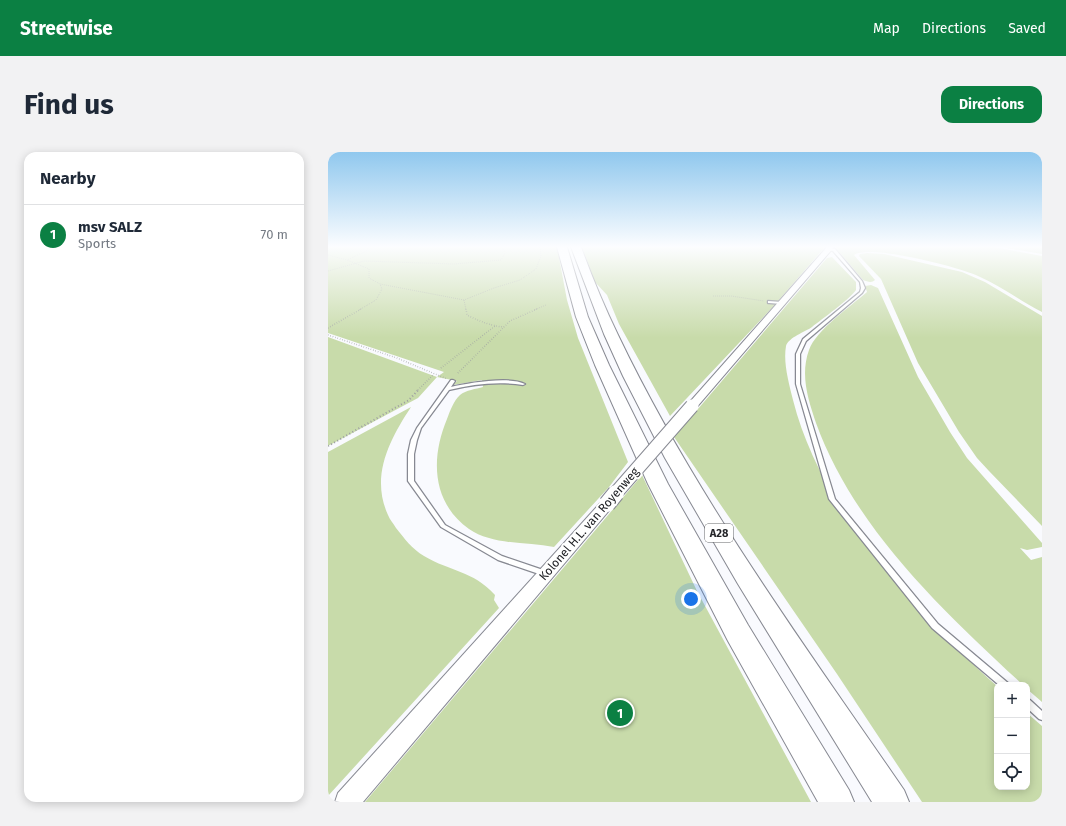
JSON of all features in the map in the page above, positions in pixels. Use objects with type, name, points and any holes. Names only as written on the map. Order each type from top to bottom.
[{"type":"highway","name":"A28","points":[[571,277],[582,317],[611,386],[658,484],[738,633],[837,802]]},
{"type":"highway","name":"A28","points":[[587,277],[608,329],[644,404],[673,455],[753,586],[892,802]]},
{"type":"street","name":"Kolonel H.L. van Royenweg","points":[[347,802],[805,277]]},
{"type":"lane","points":[[856,277],[863,288],[861,292],[804,340],[798,354],[798,384],[832,499],[935,626],[1002,682]]},
{"type":"lane","points":[[769,302],[782,304]]},
{"type":"lane","points":[[453,381],[419,428],[414,440],[411,454],[411,481],[443,526],[500,558],[546,574]]},
{"type":"lane","points":[[446,389],[466,384],[495,381],[523,384]]},
{"type":"lane","points":[[1030,706],[1042,716]]},
{"type":"path","points":[[370,277],[380,284],[464,300],[524,277]]},
{"type":"path","points":[[328,328],[376,300],[382,289],[380,284]]},
{"type":"path","points":[[713,296],[731,296],[769,302]]},
{"type":"path","points":[[464,300],[468,315],[477,321],[504,327]]},
{"type":"path","points":[[458,374],[504,327],[521,315],[546,305]]},
{"type":"path","points":[[441,368],[495,326]]},
{"type":"path","points":[[328,335],[397,358],[453,381]]},
{"type":"path","points":[[328,446],[409,400],[434,374]]},
{"type":"green space","points":[[328,277],[563,277],[567,300],[578,338],[628,462],[609,487],[554,547],[510,542],[488,538],[478,534],[469,529],[456,518],[447,506],[441,492],[437,463],[438,448],[452,406],[460,395],[483,387],[482,380],[453,385],[457,381],[437,377],[444,372],[328,333]]},
{"type":"green space","points":[[593,277],[799,277],[771,309],[670,416],[619,324],[607,295],[595,282]]},
{"type":"green space","points":[[810,277],[852,277],[856,282],[856,290],[842,304],[812,327],[790,340],[786,346],[785,359],[788,380],[806,440],[825,480],[848,519],[875,556],[904,592],[935,626],[994,683],[994,790],[1030,790],[1030,716],[1042,726],[1042,802],[922,802],[837,674],[674,437]]},
{"type":"green space","points":[[861,277],[873,277],[875,280],[871,282],[863,280]]},
{"type":"green space","points":[[879,277],[974,277],[985,282],[1042,316],[1042,526],[977,458],[959,432],[918,363]]},
{"type":"green space","points":[[981,277],[1042,277],[1042,312],[1026,303],[995,284]]},
{"type":"green space","points":[[871,285],[878,288],[918,377],[967,458],[1042,543],[1042,547],[1027,550],[1020,548],[1031,560],[1042,557],[1042,702],[1030,692],[1030,682],[1020,682],[962,628],[904,566],[877,533],[853,498],[833,461],[816,423],[810,405],[805,378],[806,359],[809,350],[813,342],[826,327],[867,292],[865,286]]},
{"type":"green space","points":[[328,337],[437,377],[418,398],[328,446]]},
{"type":"green space","points":[[411,407],[390,445],[382,472],[381,486],[383,500],[388,515],[408,543],[416,550],[434,561],[470,576],[478,581],[495,595],[494,600],[499,608],[328,796],[328,452]]},
{"type":"green space","points":[[642,475],[697,591],[811,802],[365,802]]},
{"type":"place","name":"msv SALZ","points":[[620,713]]}]
